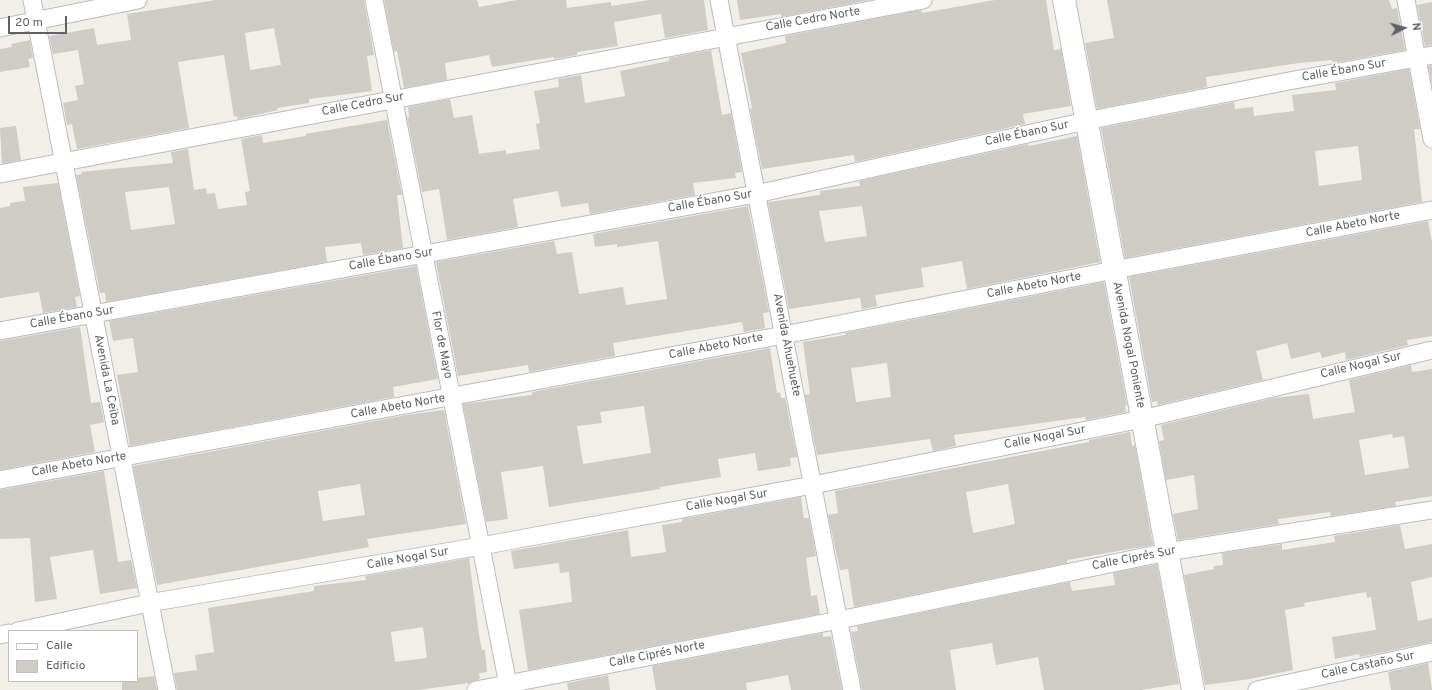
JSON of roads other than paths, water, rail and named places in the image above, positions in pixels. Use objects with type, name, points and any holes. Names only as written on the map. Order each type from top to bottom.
[{"type":"street","name":"Avenida La Ceiba","points":[[32,0],[166,690]]},
{"type":"street","points":[[0,28],[36,22],[138,0]]},
{"type":"street","name":"Flor de Mayo","points":[[374,0],[508,687]]},
{"type":"street","name":"Avenida Ahuehuete","points":[[719,0],[852,690]]},
{"type":"street","name":"Calle Cedro Norte","points":[[726,36],[923,0]]},
{"type":"street","name":"Avenida Nogal Poniente","points":[[1064,0],[1193,690]]},
{"type":"street","points":[[1406,0],[1424,57],[1432,139]]},
{"type":"street","name":"Calle Cedro Sur","points":[[0,174],[726,36]]},
{"type":"street","name":"Calle Ébano Sur","points":[[0,331],[756,194],[1086,121],[1289,81],[1424,57]]},
{"type":"street","name":"Calle Abeto Norte","points":[[0,480],[784,335],[1114,270],[1432,210]]},
{"type":"street","name":"Calle Nogal Sur","points":[[23,630],[150,603],[481,546],[813,485],[1142,419],[1432,350]]},
{"type":"street","name":"Calle Ciprés Sur","points":[[839,620],[1167,552],[1432,510]]},
{"type":"street","name":"Calle Ciprés Norte","points":[[476,690],[508,687],[839,620]]},
{"type":"street","name":"Calle Castaño Sur","points":[[1257,690],[1432,652]]}]
